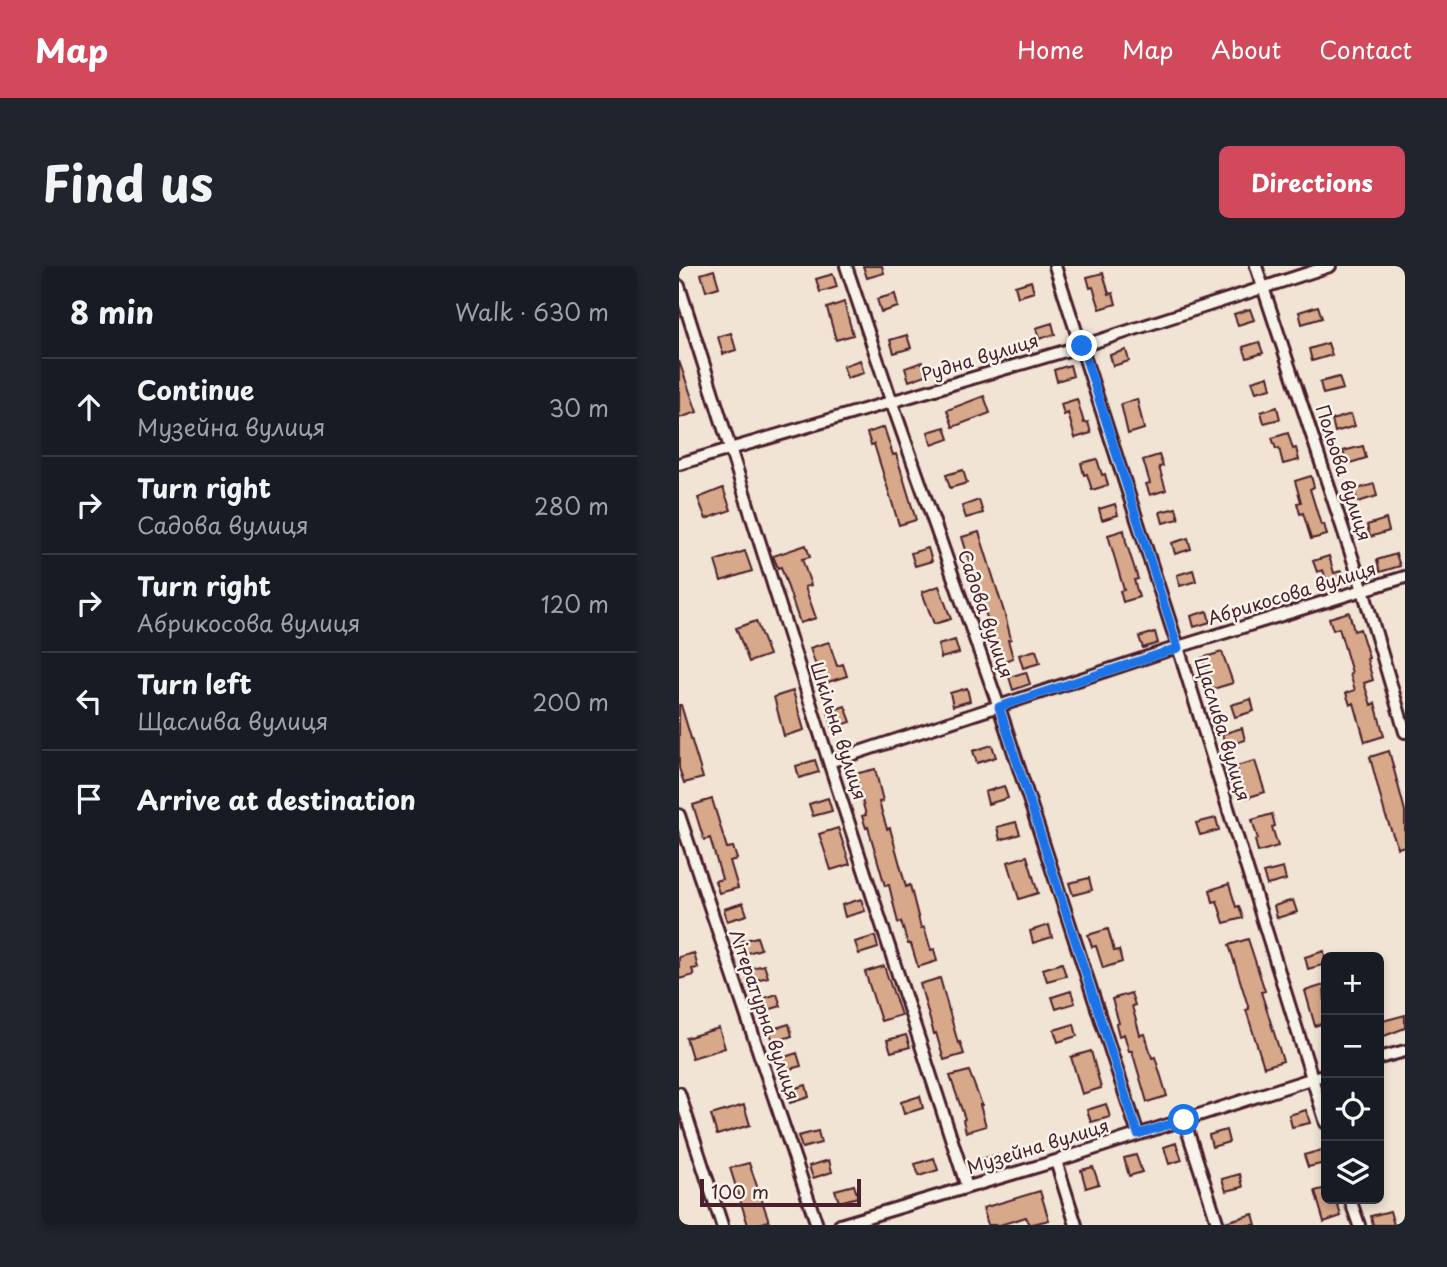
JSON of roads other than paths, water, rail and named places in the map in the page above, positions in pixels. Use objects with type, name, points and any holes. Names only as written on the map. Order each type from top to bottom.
[{"type":"street","name":"Садова вулиця","points":[[846,266],[999,707],[1138,1134]]},
{"type":"street","name":"Щаслива вулиця","points":[[1055,266],[1321,1107]]},
{"type":"street","name":"Польова вулиця","points":[[1256,266],[1363,590],[1405,732]]},
{"type":"street","name":"Рудна вулиця","points":[[679,464],[1082,346],[1330,266]]},
{"type":"street","name":"Шкільна вулиця","points":[[679,285],[829,762],[967,1187]]},
{"type":"street","name":"Абрикосова вулиця","points":[[829,762],[1405,577]]},
{"type":"street","name":"Літературна вулиця","points":[[679,816],[681,831],[817,1225]]},
{"type":"street","points":[[1384,1057],[1405,1051]]},
{"type":"street","name":"Музейна вулиця","points":[[840,1225],[1056,1161],[1321,1075]]},
{"type":"street","points":[[679,1093],[722,1225]]},
{"type":"street","points":[[1184,1120],[1218,1225]]},
{"type":"street","points":[[1056,1161],[1076,1225]]},
{"type":"street","points":[[1352,1204],[1359,1225]]}]
